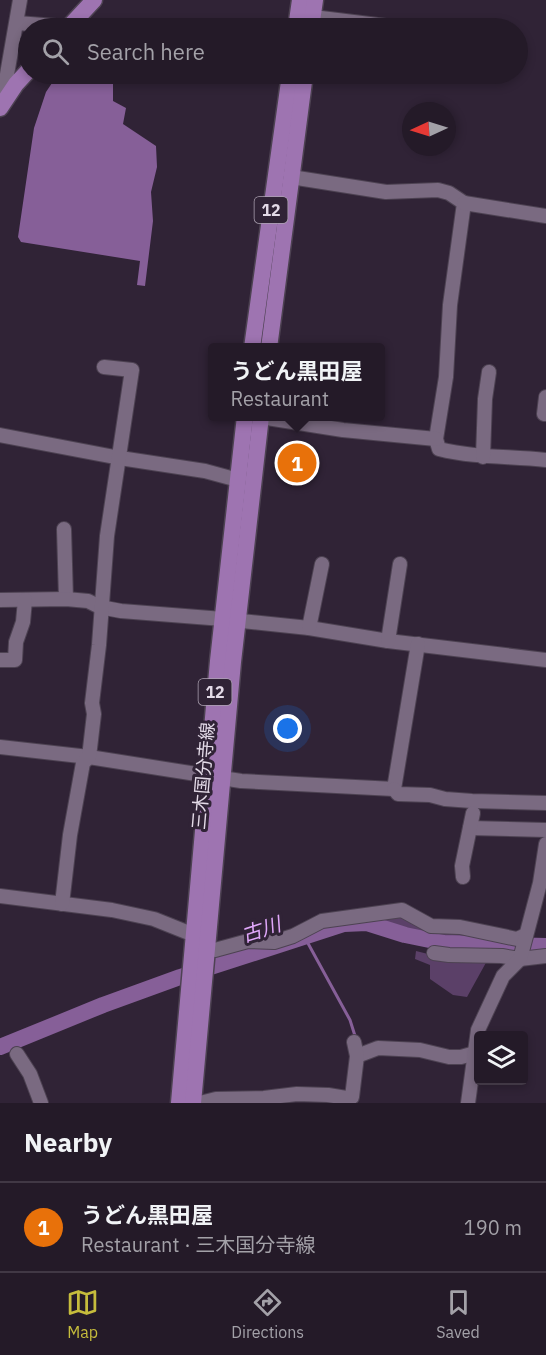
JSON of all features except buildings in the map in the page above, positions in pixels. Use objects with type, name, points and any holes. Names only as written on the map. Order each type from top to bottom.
[{"type":"main road","points":[[77,18],[94,0]]},
{"type":"main road","points":[[297,18],[300,0]]},
{"type":"main road","points":[[313,18],[315,0]]},
{"type":"main road","points":[[1,107],[18,82]]},
{"type":"main road","name":"12","points":[[253,343],[289,84]]},
{"type":"main road","name":"12","points":[[270,343],[304,84]]},
{"type":"main road","name":"三木国分寺線","points":[[179,1103],[202,960],[215,776],[230,619],[238,480],[245,421]]},
{"type":"main road","name":"三木国分寺線","points":[[230,619],[260,421]]},
{"type":"main road","name":"三木国分寺線","points":[[202,960],[194,935],[215,776]]},
{"type":"main road","name":"三木国分寺線","points":[[194,1103],[196,996]]},
{"type":"street","points":[[1,107],[2,88],[6,80],[20,0]]},
{"type":"street","points":[[291,177],[386,192],[438,190],[449,193],[464,203],[546,216]]},
{"type":"street","points":[[464,203],[450,305],[446,377],[435,439],[439,449],[483,457],[546,460]]},
{"type":"street","points":[[62,904],[70,836],[83,763],[89,757],[107,536],[132,369],[104,367]]},
{"type":"street","points":[[483,457],[485,399],[489,372]]},
{"type":"street","points":[[546,397],[544,414],[546,414]]},
{"type":"street","points":[[286,421],[343,430],[435,439]]},
{"type":"street","points":[[0,435],[120,458],[205,471],[238,480]]},
{"type":"street","points":[[64,529],[66,599]]},
{"type":"street","points":[[309,628],[322,564]]},
{"type":"street","points":[[388,641],[400,564]]},
{"type":"street","points":[[0,600],[88,601],[100,607],[121,611],[230,619],[309,628],[388,641],[546,660]]},
{"type":"street","points":[[0,660],[15,660],[16,642],[23,622],[24,600]]},
{"type":"street","points":[[418,644],[394,789],[398,795],[430,795],[445,799],[472,801],[546,803]]},
{"type":"street","points":[[0,747],[89,757],[241,781],[394,789]]},
{"type":"street","points":[[463,877],[462,866],[473,813]]},
{"type":"street","points":[[470,828],[546,830]]},
{"type":"street","points":[[478,1031],[489,1002],[523,947],[540,884],[546,844]]},
{"type":"street","points":[[0,896],[112,910],[154,919],[194,935],[202,960],[221,950],[248,941],[274,942],[293,936],[322,921],[402,910],[431,926],[460,927],[517,939],[523,947],[546,956]]},
{"type":"street","points":[[434,953],[502,956],[523,947]]},
{"type":"street","points":[[200,1103],[216,1099],[264,1098],[297,1094],[352,1097],[362,1055],[354,1042]]},
{"type":"street","points":[[362,1055],[378,1048],[420,1050],[449,1057],[474,1053]]},
{"type":"street","points":[[17,1054],[30,1074],[41,1103]]},
{"type":"street","points":[[468,1103],[474,1060]]},
{"type":"shaded area","points":[[51,84],[113,84],[113,101],[126,108],[123,124],[156,146],[157,167],[151,192],[153,221],[145,286],[137,285],[140,261],[21,242],[18,237],[34,128],[46,92]]},
{"type":"shaded area","points":[[401,913],[485,938],[448,941],[380,921],[382,915]]},
{"type":"shaded area","points":[[416,951],[432,955],[488,959],[467,997],[453,995],[430,979],[430,965],[415,959]]},
{"type":"waterway","name":"古川","points":[[0,1047],[103,1005],[180,977],[344,924],[367,923],[405,935],[444,943],[546,946]]},
{"type":"waterway","points":[[304,936],[350,1020],[356,1039]]},
{"type":"place","name":"うどん黒田屋","points":[[297,463]]}]
